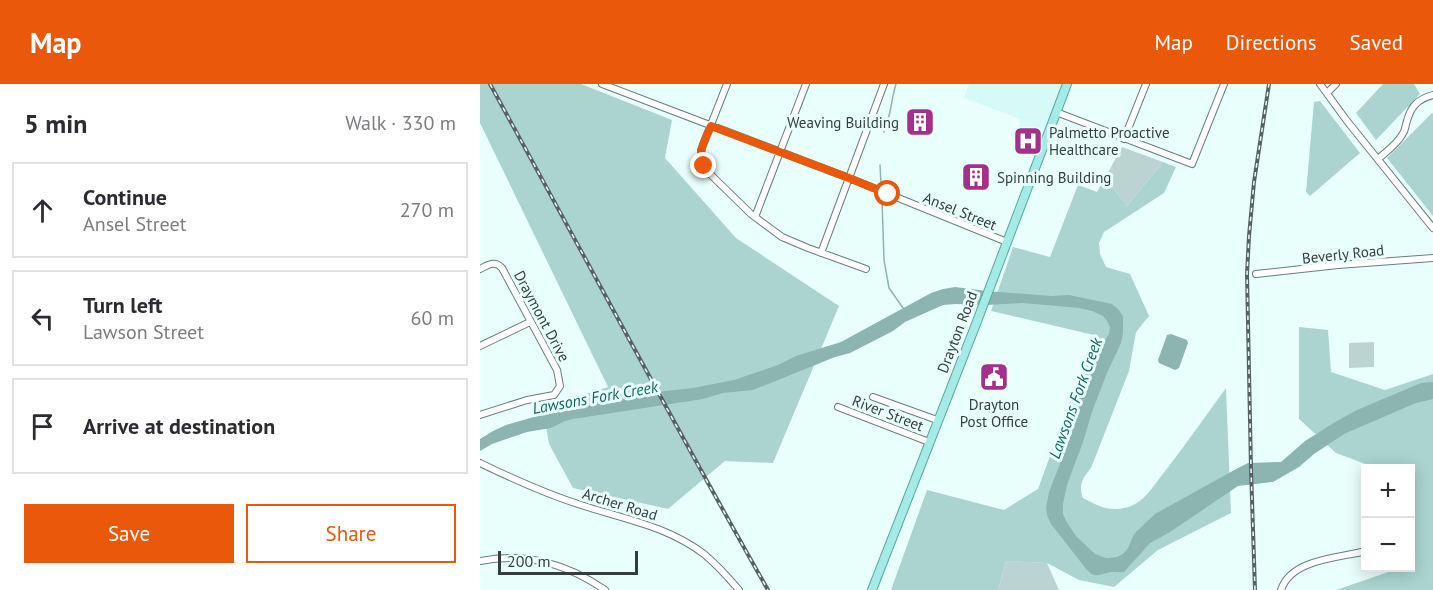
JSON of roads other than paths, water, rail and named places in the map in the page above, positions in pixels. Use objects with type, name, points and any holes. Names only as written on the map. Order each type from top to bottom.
[{"type":"main road","name":"Drayton Road","points":[[872,590],[1067,84]]},
{"type":"street","name":"Ansel Street","points":[[602,84],[849,178],[1007,242]]},
{"type":"street","points":[[727,84],[701,150],[702,162],[708,172],[738,203],[782,237],[866,269]]},
{"type":"street","points":[[755,217],[806,84]]},
{"type":"street","points":[[821,253],[884,84]]},
{"type":"street","points":[[1124,139],[1146,84]]},
{"type":"street","points":[[1056,112],[1192,164],[1224,84]]},
{"type":"street","points":[[1320,84],[1433,228]]},
{"type":"street","points":[[1327,93],[1336,84]]},
{"type":"street","points":[[1378,159],[1400,139],[1405,131],[1410,111],[1423,97],[1433,95],[1433,87]]},
{"type":"street","name":"Beverly Road","points":[[1256,274],[1433,258]]},
{"type":"street","name":"Draymont Drive","points":[[480,269],[492,263],[501,266],[557,370],[560,384],[554,395],[528,400],[480,415]]},
{"type":"street","points":[[480,346],[530,322]]},
{"type":"street","points":[[873,397],[937,420]]},
{"type":"street","name":"River Street","points":[[838,407],[929,442]]},
{"type":"street","name":"Archer Road","points":[[480,463],[555,496],[641,522],[675,536],[705,555],[725,573],[739,590]]},
{"type":"street","points":[[1281,590],[1288,577],[1301,568],[1361,552]]},
{"type":"street","points":[[480,561],[509,557],[546,562],[579,574],[606,590]]},
{"type":"waterway","points":[[884,132],[896,84]]},
{"type":"waterway","points":[[880,165],[881,184]]},
{"type":"waterway","points":[[882,199],[884,260],[889,288],[903,308]]},
{"type":"railway","points":[[490,84],[768,590]]},
{"type":"railway","points":[[1255,590],[1247,274],[1254,182],[1269,84]]},
{"type":"place","name":"Weaving Building","points":[[920,122]]},
{"type":"place","name":"Palmetto Proactive Healthcare","points":[[1028,141]]},
{"type":"place","name":"Spinning Building","points":[[976,177]]},
{"type":"place","name":"Drayton Post Office","points":[[994,377]]},
{"type":"water label","name":"Lawsons Fork Creek","points":[[595,397]]},
{"type":"water label","name":"Lawsons Fork Creek","points":[[1075,398]]}]
